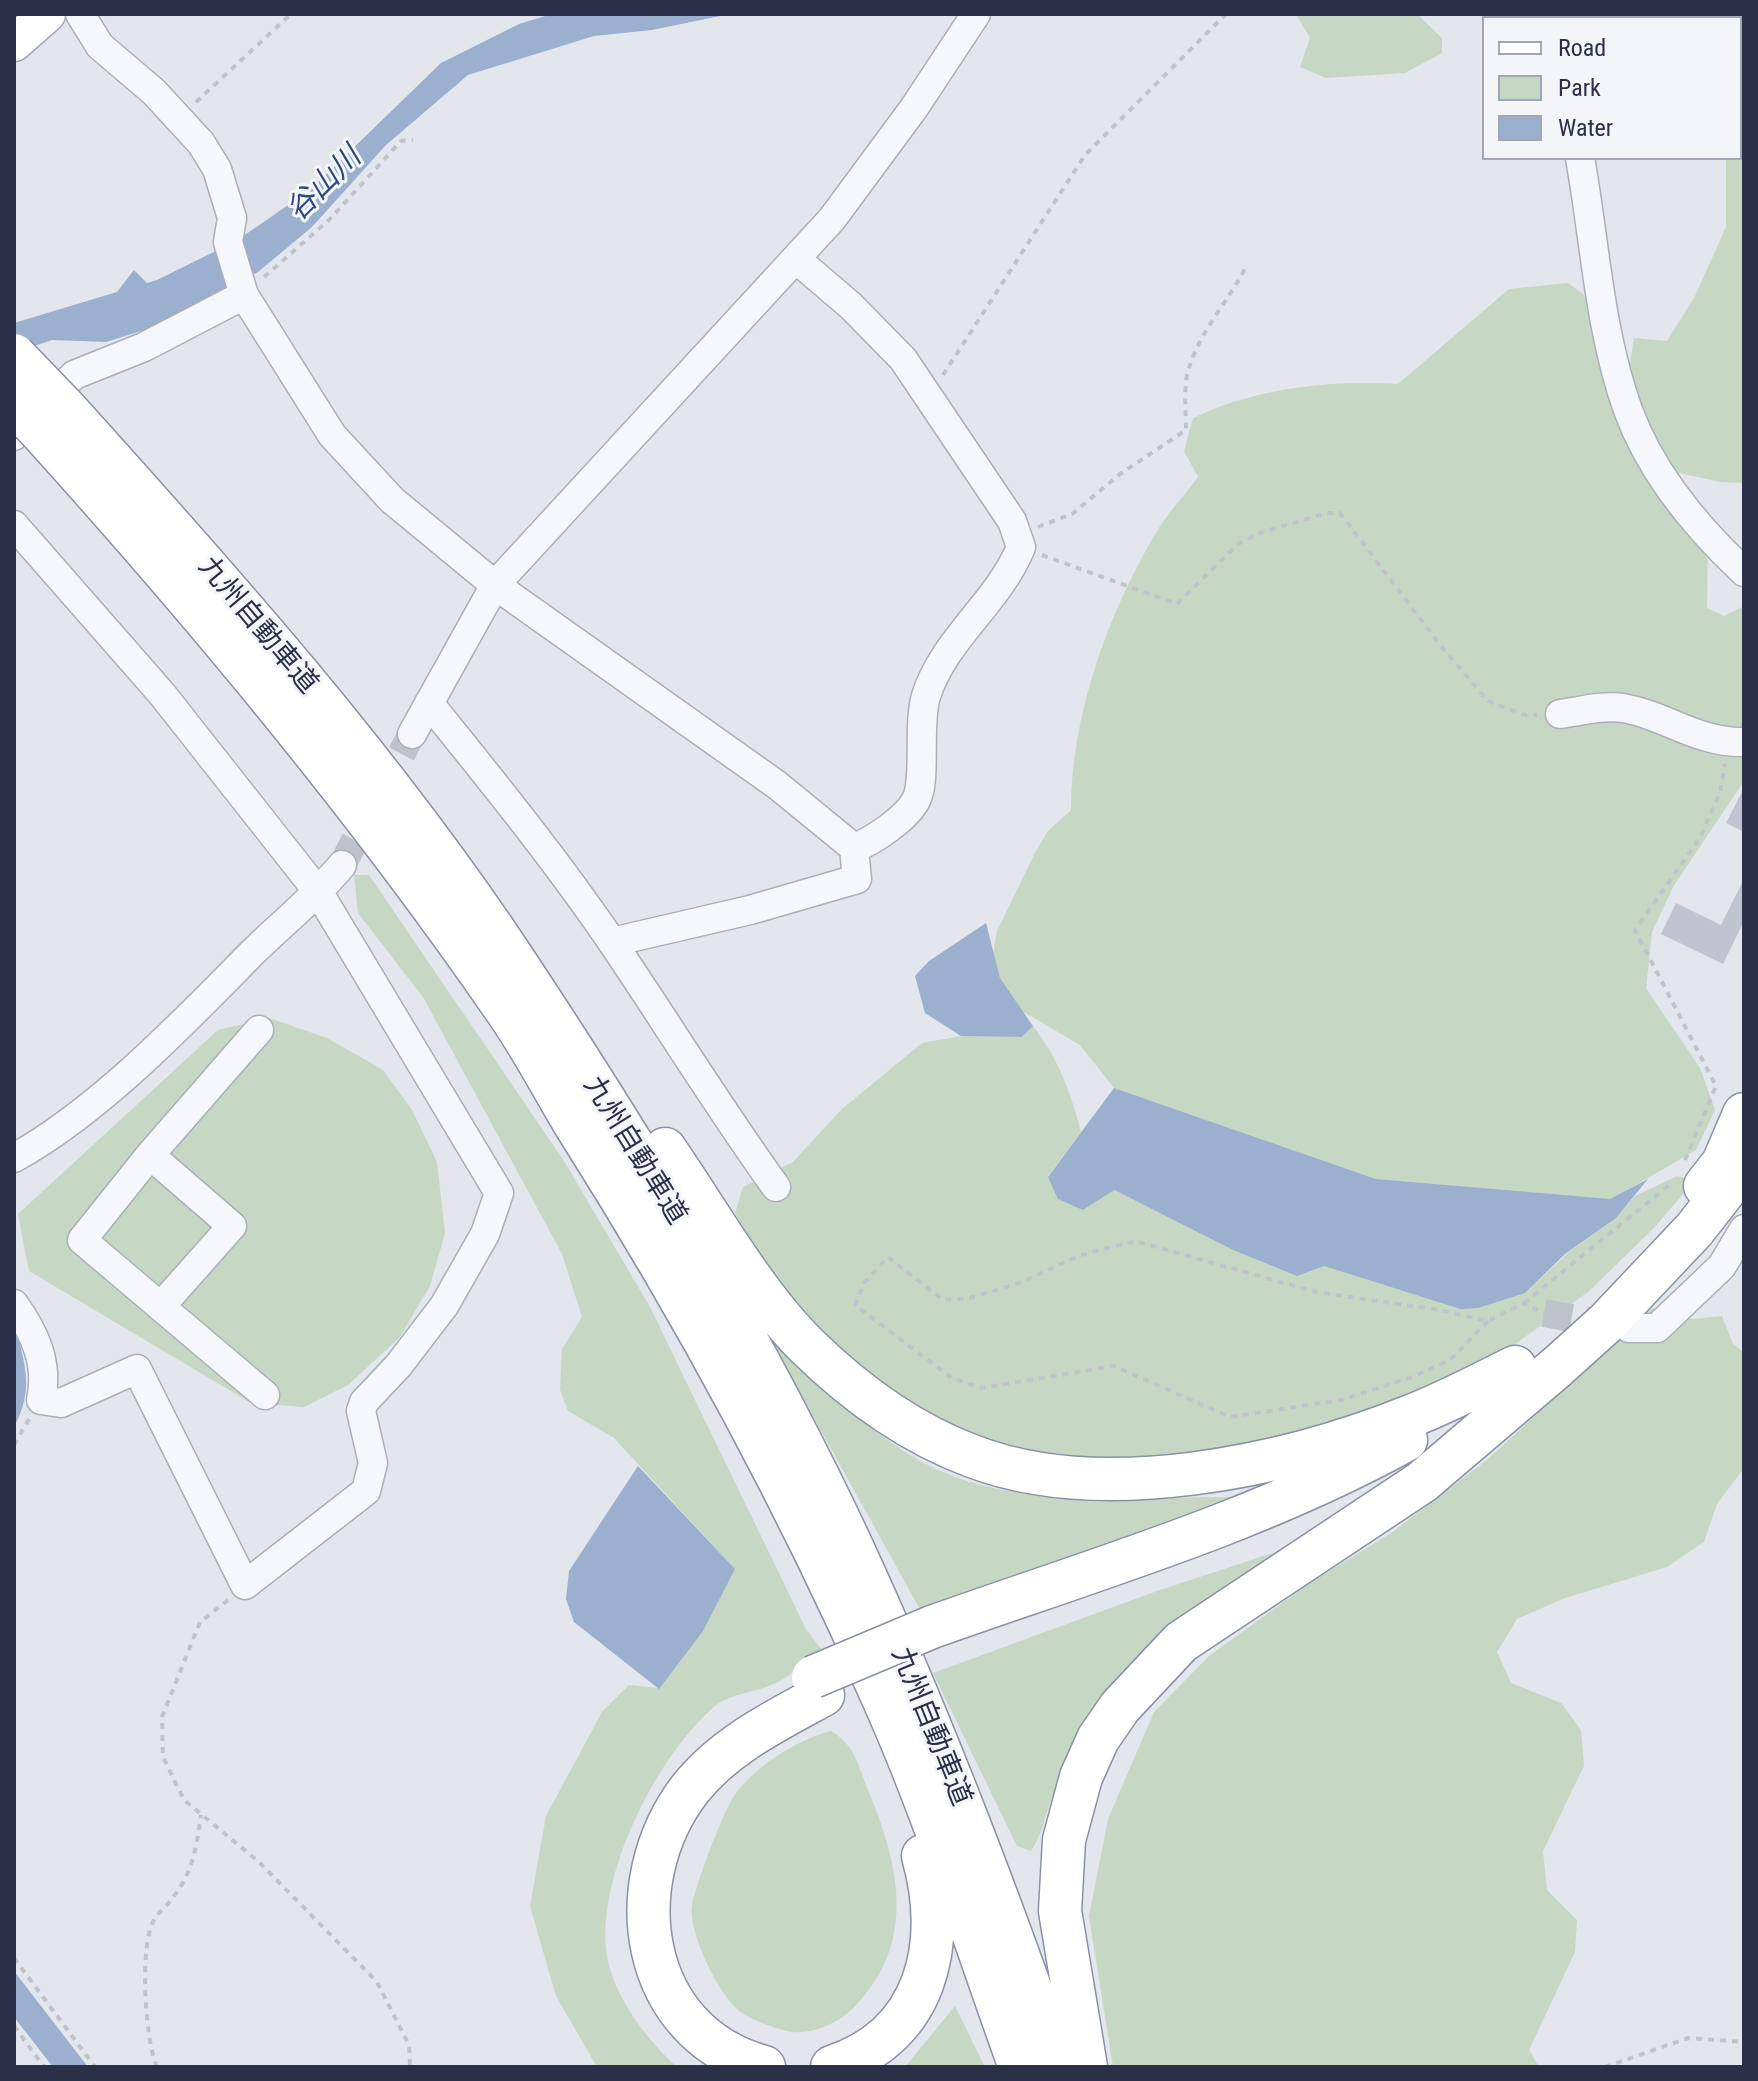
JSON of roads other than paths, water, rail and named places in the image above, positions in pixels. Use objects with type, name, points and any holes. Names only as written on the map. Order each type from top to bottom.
[{"type":"highway","name":"九州自動車道","points":[[14,355],[34,420],[176,582],[303,737],[448,927],[511,1016],[652,1244],[804,1527],[882,1696],[931,1812],[1020,2067]]},
{"type":"highway","name":"九州自動車道","points":[[34,420],[197,554],[418,827],[515,962],[685,1232],[802,1449],[914,1684],[1008,1924],[1058,2067]]},
{"type":"highway","points":[[418,827],[563,999],[743,1263],[805,1344],[847,1383],[929,1438],[975,1458],[1044,1474],[1124,1477],[1202,1471],[1318,1449],[1411,1416],[1515,1367]]},
{"type":"highway","points":[[706,2067],[668,2032],[636,1970],[627,1921],[632,1864],[654,1808],[700,1749],[727,1726],[818,1686],[1323,1483],[1467,1407],[1582,1314],[1675,1222],[1723,1163],[1744,1114]]},
{"type":"highway","points":[[1086,2067],[1062,1923],[1061,1875],[1072,1807],[1098,1739],[1120,1707],[1181,1642],[1422,1482],[1557,1367],[1637,1292],[1694,1230],[1744,1166]]},
{"type":"highway","points":[[937,1636],[1218,1547],[1320,1507],[1503,1412]]},
{"type":"highway","points":[[804,1527],[832,1630],[914,1825],[932,1886],[932,1952],[923,1984],[909,2011],[875,2047],[855,2060],[832,2067]]},
{"type":"highway","points":[[764,2067],[728,2052],[705,2036],[686,2019],[667,1992],[655,1964],[649,1933],[649,1887],[654,1860],[675,1813],[714,1763],[818,1686]]},
{"type":"main road","points":[[14,43],[47,14]]},
{"type":"street","points":[[80,14],[100,46],[201,143],[217,169],[232,218],[228,242],[243,292],[332,435],[392,500],[495,585],[777,785],[854,848],[857,879],[750,910],[612,942]]},
{"type":"street","points":[[412,734],[495,585],[832,219],[914,108],[976,14]]},
{"type":"street","points":[[1580,160],[1608,332],[1627,409],[1647,452],[1680,504],[1744,572]]},
{"type":"street","points":[[796,259],[851,306],[903,359],[1012,521],[1019,541],[1010,575],[951,649],[926,695],[919,737],[916,802],[873,841],[854,848]]},
{"type":"street","points":[[34,420],[74,375],[144,347],[243,292]]},
{"type":"street","points":[[14,525],[162,694],[319,893],[499,1193],[485,1234],[444,1306],[398,1366],[364,1402],[361,1411],[373,1463],[366,1491],[245,1585],[137,1369],[61,1403],[41,1400],[44,1384],[42,1354],[14,1304]]},
{"type":"street","points":[[429,703],[503,794],[612,942],[714,1101],[776,1187]]},
{"type":"street","points":[[1560,714],[1608,707],[1627,708],[1695,735],[1736,742]]},
{"type":"street","points":[[14,1158],[56,1135],[223,985],[319,893],[342,865]]},
{"type":"street","points":[[259,1030],[150,1155],[82,1240],[265,1395]]},
{"type":"street","points":[[150,1155],[232,1226],[161,1306]]},
{"type":"street","points":[[1629,1328],[1657,1328],[1722,1266],[1744,1229]]},
{"type":"water","name":"谷山川","points":[[552,14],[730,14],[652,30],[594,36],[468,75],[386,145],[312,227],[258,272],[179,319],[106,342],[52,340],[14,353],[14,323],[117,292],[134,270],[147,283],[157,280],[236,241],[310,190],[441,63],[519,24]]},
{"type":"water","points":[[986,923],[1000,978],[1033,1026],[1022,1037],[961,1036],[925,1013],[915,976],[929,961]]},
{"type":"water","points":[[1114,1088],[1376,1179],[1610,1199],[1648,1179],[1616,1218],[1565,1254],[1525,1293],[1478,1308],[1460,1309],[1324,1266],[1297,1276],[1231,1249],[1114,1190],[1083,1210],[1058,1199],[1048,1177]]},
{"type":"water","points":[[14,1316],[26,1339],[20,1344],[26,1387],[23,1406],[14,1427]]},
{"type":"water","points":[[638,1466],[735,1569],[703,1631],[659,1689],[574,1622],[566,1599],[569,1571]]},
{"type":"water","points":[[14,1971],[88,2067],[53,2067],[14,2017]]},
{"type":"tunnel","points":[[342,865],[412,734]]},
{"type":"tunnel","points":[[1544,1313],[1616,1326]]}]
